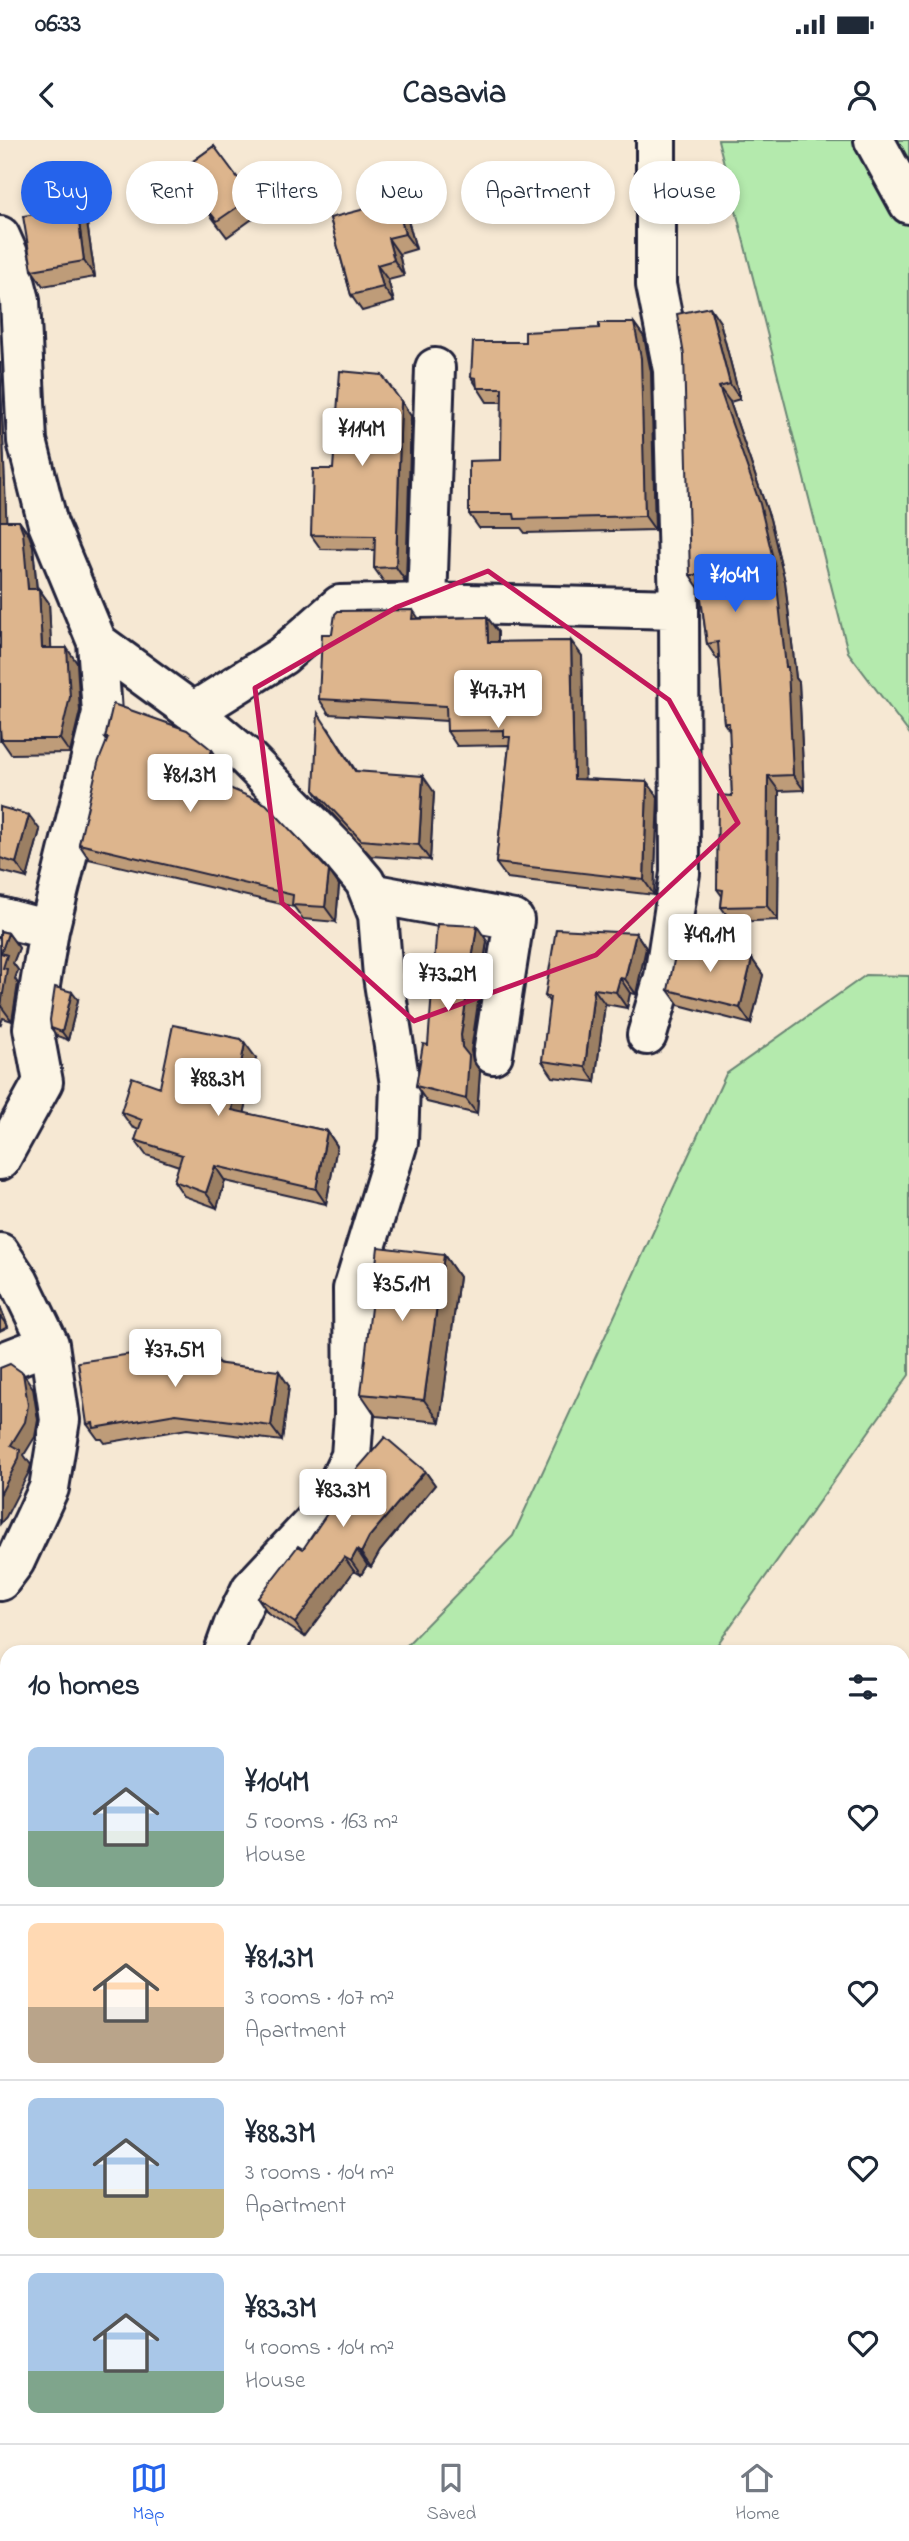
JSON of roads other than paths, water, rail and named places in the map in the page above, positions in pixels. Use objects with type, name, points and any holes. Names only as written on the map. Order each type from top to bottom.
[{"type":"street","points":[[647,1035],[664,977],[680,873],[679,609],[673,370],[656,285],[656,140]]},
{"type":"street","points":[[874,140],[909,204]]},
{"type":"street","points":[[0,236],[8,254],[20,300],[27,441],[48,524],[97,642],[102,713],[50,930],[33,1028],[43,1082],[0,1160]]},
{"type":"street","points":[[428,603],[435,368]]},
{"type":"street","points":[[193,712],[282,656],[340,605],[428,603],[679,609]]},
{"type":"street","points":[[97,642],[193,712],[245,756],[365,882],[378,915],[383,976],[400,1084],[398,1142],[353,1289],[354,1415],[351,1456],[325,1510],[251,1589],[226,1645]]},
{"type":"street","points":[[370,893],[514,920],[493,1054]]},
{"type":"street","points":[[0,917],[50,930]]},
{"type":"street","points":[[0,1253],[19,1282],[48,1344],[60,1420],[49,1488],[15,1561],[0,1581]]},
{"type":"street","points":[[0,1363],[48,1344]]}]
